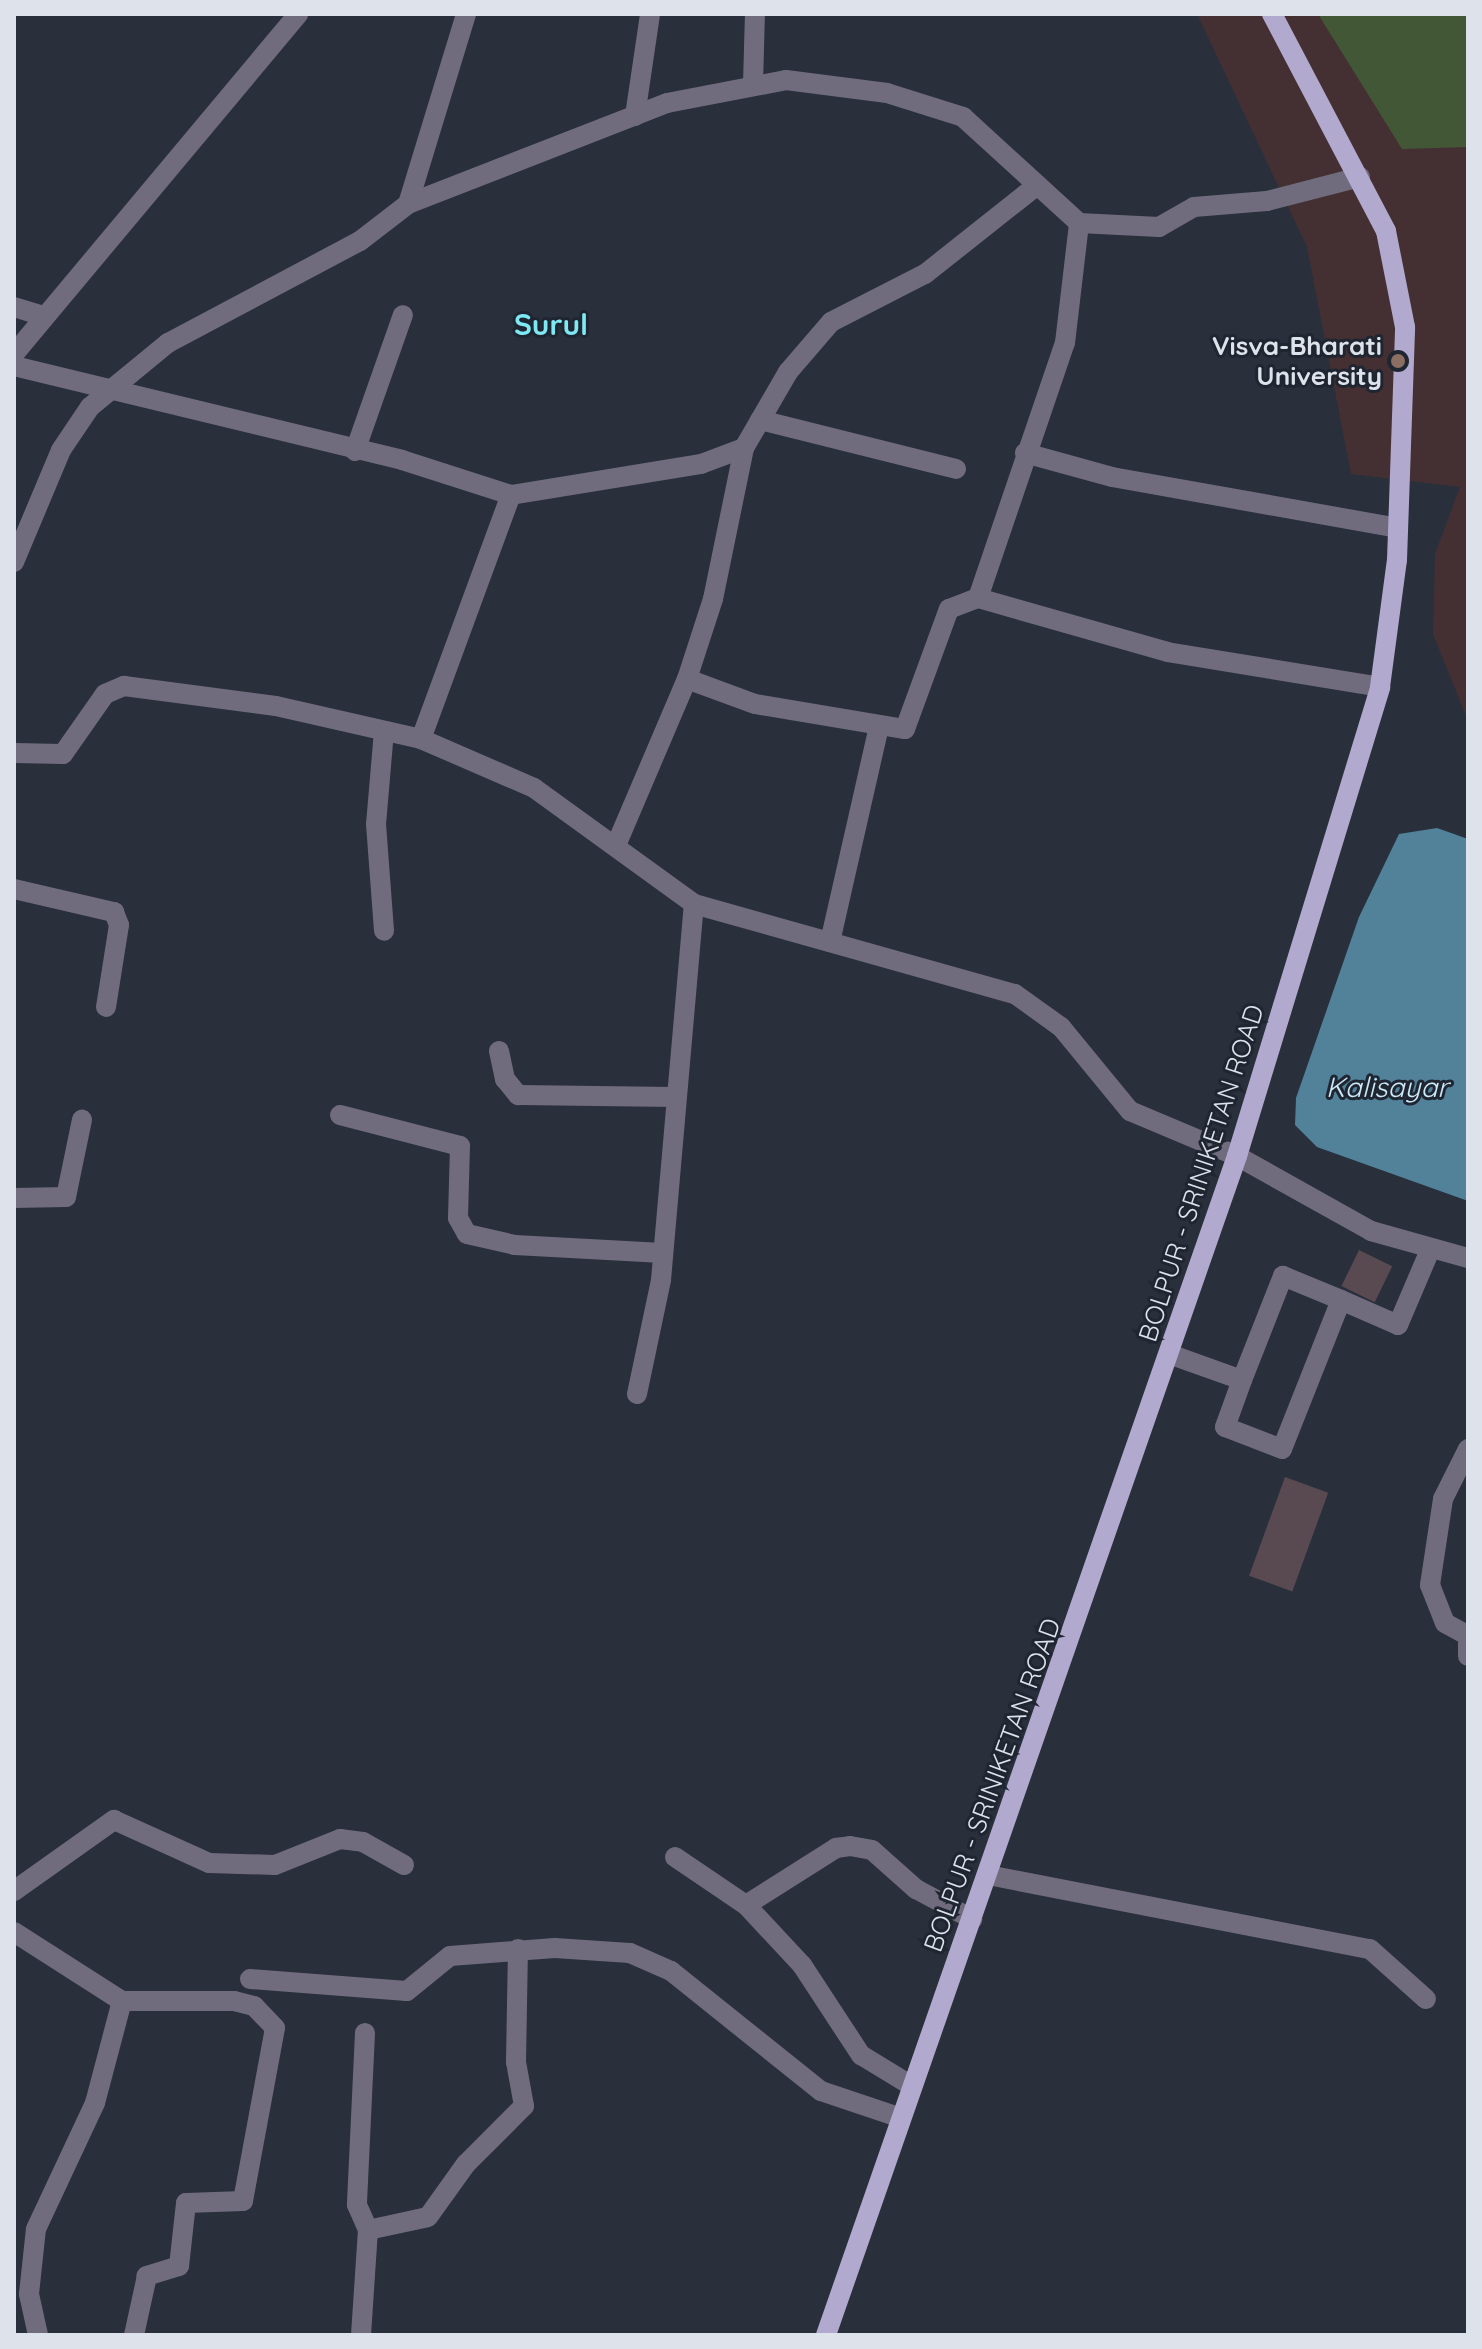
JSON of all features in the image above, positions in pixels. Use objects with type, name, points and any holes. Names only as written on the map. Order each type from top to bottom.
[{"type":"main road","name":"BOLPUR - SRINIKETAN ROAD","points":[[826,2335],[1237,1156],[1380,687],[1397,528],[1405,327],[1386,231],[1272,14]]},
{"type":"street","points":[[14,354],[298,14]]},
{"type":"street","points":[[408,204],[466,14]]},
{"type":"street","points":[[635,116],[650,14]]},
{"type":"street","points":[[753,84],[755,14]]},
{"type":"street","points":[[14,562],[61,450],[106,392],[168,343],[360,241],[408,204],[635,116],[753,84],[853,87],[941,108],[985,130],[1036,186],[1079,223],[1159,227],[1194,207],[1267,201],[1360,177]]},
{"type":"street","points":[[617,843],[687,679],[713,599],[744,448],[788,372],[831,322],[925,274],[1036,186]]},
{"type":"street","points":[[978,598],[1065,343],[1079,223]]},
{"type":"street","points":[[14,307],[44,316]]},
{"type":"street","points":[[355,451],[403,315]]},
{"type":"street","points":[[14,366],[106,392],[355,451],[511,495],[701,464],[744,448]]},
{"type":"street","points":[[760,420],[956,469]]},
{"type":"street","points":[[1025,453],[1112,477],[1397,528]]},
{"type":"street","points":[[421,739],[511,495]]},
{"type":"street","points":[[687,679],[755,704],[879,726],[912,723],[949,609],[978,598],[1167,652],[1380,687]]},
{"type":"street","points":[[14,753],[63,754],[105,694],[124,686],[232,698],[421,739],[534,788],[617,843],[694,904],[1015,994],[1061,1027],[1130,1111],[1237,1156],[1371,1231],[1430,1250],[1468,1258]]},
{"type":"street","points":[[830,942],[879,726]]},
{"type":"street","points":[[384,731],[376,824],[384,931]]},
{"type":"street","points":[[14,889],[114,912],[119,925],[106,1007]]},
{"type":"street","points":[[637,1394],[663,1253],[694,904]]},
{"type":"street","points":[[499,1051],[505,1079],[518,1095],[675,1097]]},
{"type":"street","points":[[340,1115],[460,1146],[458,1218],[467,1234],[515,1245],[663,1253]]},
{"type":"street","points":[[14,1198],[66,1197],[82,1120]]},
{"type":"street","points":[[1341,1300],[1282,1449],[1225,1427],[1283,1276],[1341,1300],[1398,1325],[1430,1250]]},
{"type":"street","points":[[1169,1354],[1242,1380]]},
{"type":"street","points":[[1468,1449],[1443,1499],[1430,1585],[1445,1623],[1468,1636]]},
{"type":"street","points":[[1468,1643],[1468,1656]]},
{"type":"street","points":[[14,1891],[114,1820],[209,1863],[275,1865],[340,1839],[363,1842],[404,1865]]},
{"type":"street","points":[[746,1905],[836,1848],[850,1846],[872,1850],[916,1889],[972,1919]]},
{"type":"street","points":[[675,1857],[746,1905],[802,1965],[861,2055],[912,2086]]},
{"type":"street","points":[[988,1875],[1370,1949],[1426,1999]]},
{"type":"street","points":[[14,1932],[122,2001],[254,2006],[269,2016],[276,2040],[253,2126],[243,2201],[186,2203],[179,2266],[147,2276],[134,2335]]},
{"type":"street","points":[[250,1979],[407,1991],[450,1956],[518,1949],[597,1948],[648,1958],[821,2091],[901,2118]]},
{"type":"street","points":[[368,2230],[428,2217],[466,2164],[524,2106],[516,2062],[518,1949]]},
{"type":"street","points":[[38,2335],[29,2294],[36,2229],[95,2103],[122,2001]]},
{"type":"street","points":[[361,2335],[368,2230],[357,2205],[365,2033]]},
{"type":"shaded area","name":"Visva-Bharati University","points":[[1197,14],[1468,14],[1468,721],[1433,634],[1435,554],[1460,487],[1351,474],[1307,247]]},
{"type":"green space","points":[[1318,14],[1468,14],[1468,147],[1402,149]]},
{"type":"water","name":"Kalisayar","points":[[1437,828],[1468,839],[1468,1201],[1317,1147],[1295,1125],[1296,1098],[1359,917],[1399,834]]},
{"type":"building","points":[[1359,1250],[1392,1266],[1375,1302],[1341,1286]]},
{"type":"building","points":[[1285,1477],[1328,1493],[1292,1591],[1249,1576]]},
{"type":"place","name":"Visva-Bharati University","points":[[1398,361]]},
{"type":"district","name":"Surul","points":[[551,324]]}]
